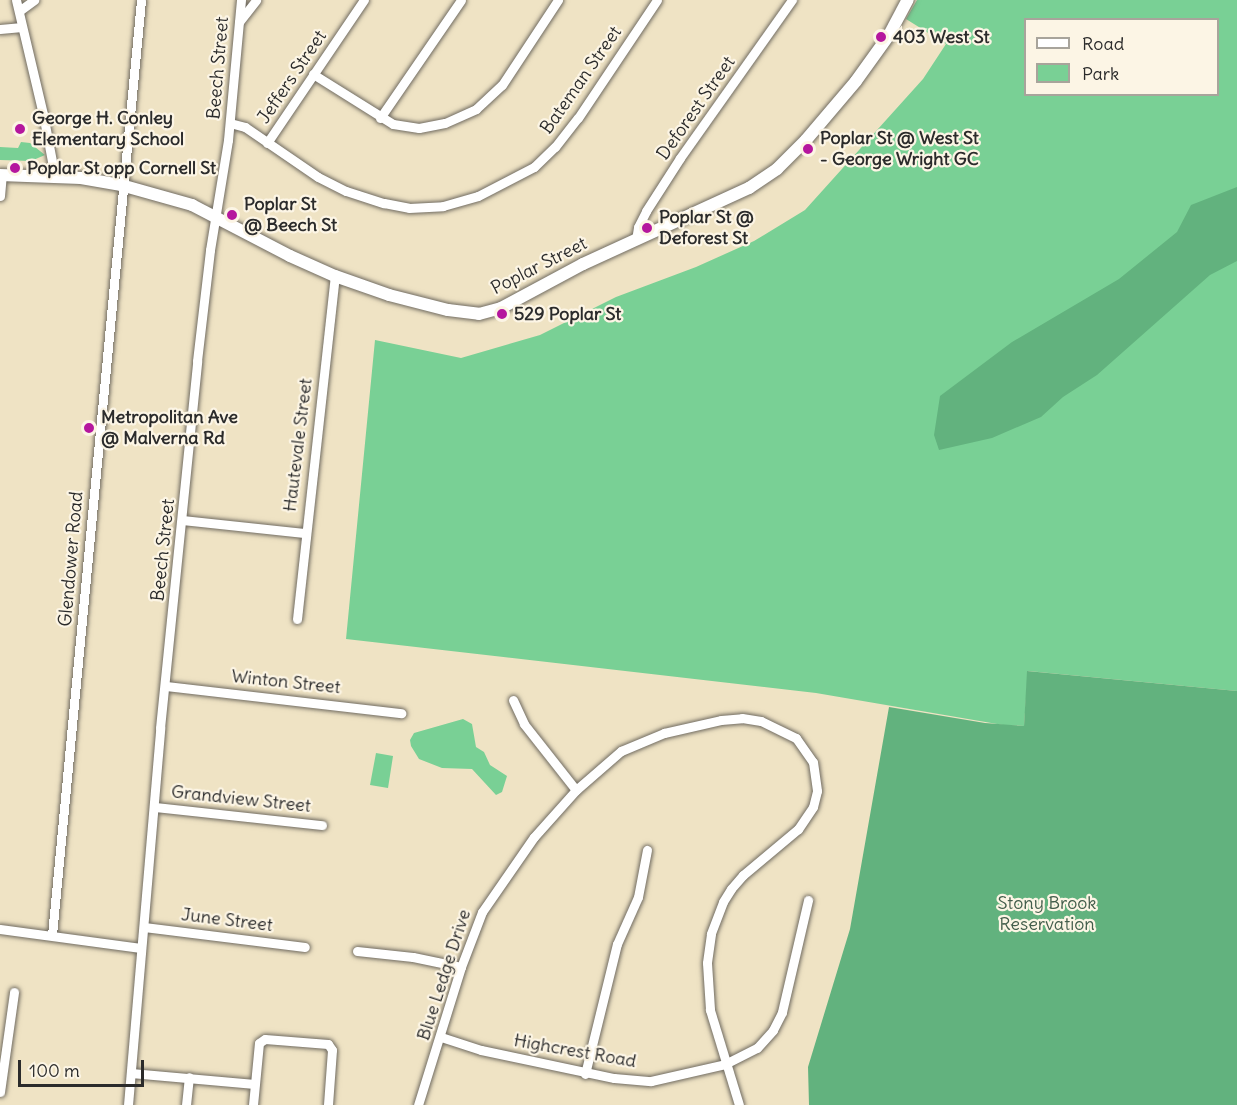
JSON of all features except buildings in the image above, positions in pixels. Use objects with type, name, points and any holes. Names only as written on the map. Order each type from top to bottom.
[{"type":"street","points":[[16,0],[44,114],[55,177]]},
{"type":"street","points":[[19,11],[34,0]]},
{"type":"street","name":"Glendower Road","points":[[52,935],[121,185],[141,0]]},
{"type":"street","name":"Beech Street","points":[[128,1105],[160,728],[198,350],[230,123],[241,0]]},
{"type":"street","points":[[237,25],[256,0]]},
{"type":"street","name":"Jeffers Street","points":[[267,143],[364,0]]},
{"type":"street","points":[[380,118],[461,0]]},
{"type":"street","points":[[313,74],[380,118],[393,124],[419,128],[445,123],[476,109],[502,85],[558,0]]},
{"type":"street","name":"Bateman Street","points":[[230,123],[245,127],[318,177],[346,191],[384,203],[409,208],[443,206],[478,196],[526,172],[555,147],[579,118],[657,0]]},
{"type":"street","name":"Deforest Street","points":[[636,240],[638,227],[646,212],[680,158],[792,0]]},
{"type":"street","name":"Poplar Street","points":[[1,176],[55,177],[121,185],[192,205],[334,276],[389,296],[448,310],[479,314],[501,308],[583,264],[749,188],[777,169],[806,140],[856,81],[889,35],[908,0]]},
{"type":"street","points":[[0,29],[22,27]]},
{"type":"street","points":[[0,196],[1,176]]},
{"type":"street","name":"Hautevale Street","points":[[297,619],[304,534],[334,276]]},
{"type":"street","points":[[182,520],[304,534]]},
{"type":"street","name":"Winton Street","points":[[166,686],[401,713]]},
{"type":"street","points":[[513,700],[524,724],[576,790]]},
{"type":"street","name":"Blue Ledge Drive","points":[[418,1105],[461,967],[486,903],[534,837],[604,763],[638,742],[721,720],[742,718],[761,721],[796,738],[813,762],[817,790],[807,818],[743,875],[723,902],[716,917],[707,963],[709,995],[716,1033],[739,1105]]},
{"type":"street","name":"Grandview Street","points":[[155,807],[322,825]]},
{"type":"street","points":[[585,1074],[617,944],[638,897],[647,850]]},
{"type":"street","name":"Highcrest Road","points":[[441,1037],[481,1050],[585,1074],[651,1081],[725,1064],[757,1048],[773,1030],[782,1012],[808,900]]},
{"type":"street","name":"June Street","points":[[144,927],[305,947]]},
{"type":"street","points":[[0,929],[141,948]]},
{"type":"street","points":[[357,951],[412,957],[461,967]]},
{"type":"street","points":[[0,1092],[14,992]]},
{"type":"street","points":[[253,1105],[259,1043],[265,1039],[328,1044],[332,1050],[328,1105]]},
{"type":"street","points":[[131,1073],[255,1084]]},
{"type":"street","points":[[186,1105],[189,1077]]},
{"type":"green space","points":[[917,0],[1237,0],[1237,691],[1028,671],[1024,726],[1003,725],[816,693],[346,639],[375,340],[461,358],[540,335],[616,297],[696,267],[754,241],[805,210],[923,79],[946,44],[906,19]]},
{"type":"green space","points":[[21,142],[30,143],[45,155],[31,161],[0,160],[0,147],[18,148]]},
{"type":"green space","points":[[1237,187],[1237,261],[1210,275],[1097,375],[1063,397],[1041,417],[992,438],[939,450],[934,435],[940,396],[1012,342],[1119,279],[1177,232],[1191,205]]},
{"type":"green space","name":"Stony Brook Reservation","points":[[1027,671],[1237,691],[1237,1105],[809,1105],[808,1067],[850,929],[889,707],[985,723],[1024,726]]},
{"type":"green space","points":[[463,719],[472,724],[476,747],[484,752],[490,765],[507,776],[502,792],[496,795],[472,769],[442,768],[419,759],[411,746],[410,740],[414,733]]},
{"type":"green space","points":[[376,753],[393,756],[388,788],[370,785]]},
{"type":"place","name":"403 West St","points":[[881,37]]},
{"type":"place","name":"George H. Conley Elementary School","points":[[20,129]]},
{"type":"place","name":"Poplar St @ West St - George Wright GC","points":[[808,149]]},
{"type":"place","name":"Poplar St opp Cornell St","points":[[15,168]]},
{"type":"place","name":"Poplar St @ Beech St","points":[[232,215]]},
{"type":"place","name":"Poplar St @ Deforest St","points":[[647,228]]},
{"type":"place","name":"529 Poplar St","points":[[502,314]]},
{"type":"place","name":"Metropolitan Ave @ Malverna Rd","points":[[89,428]]}]
